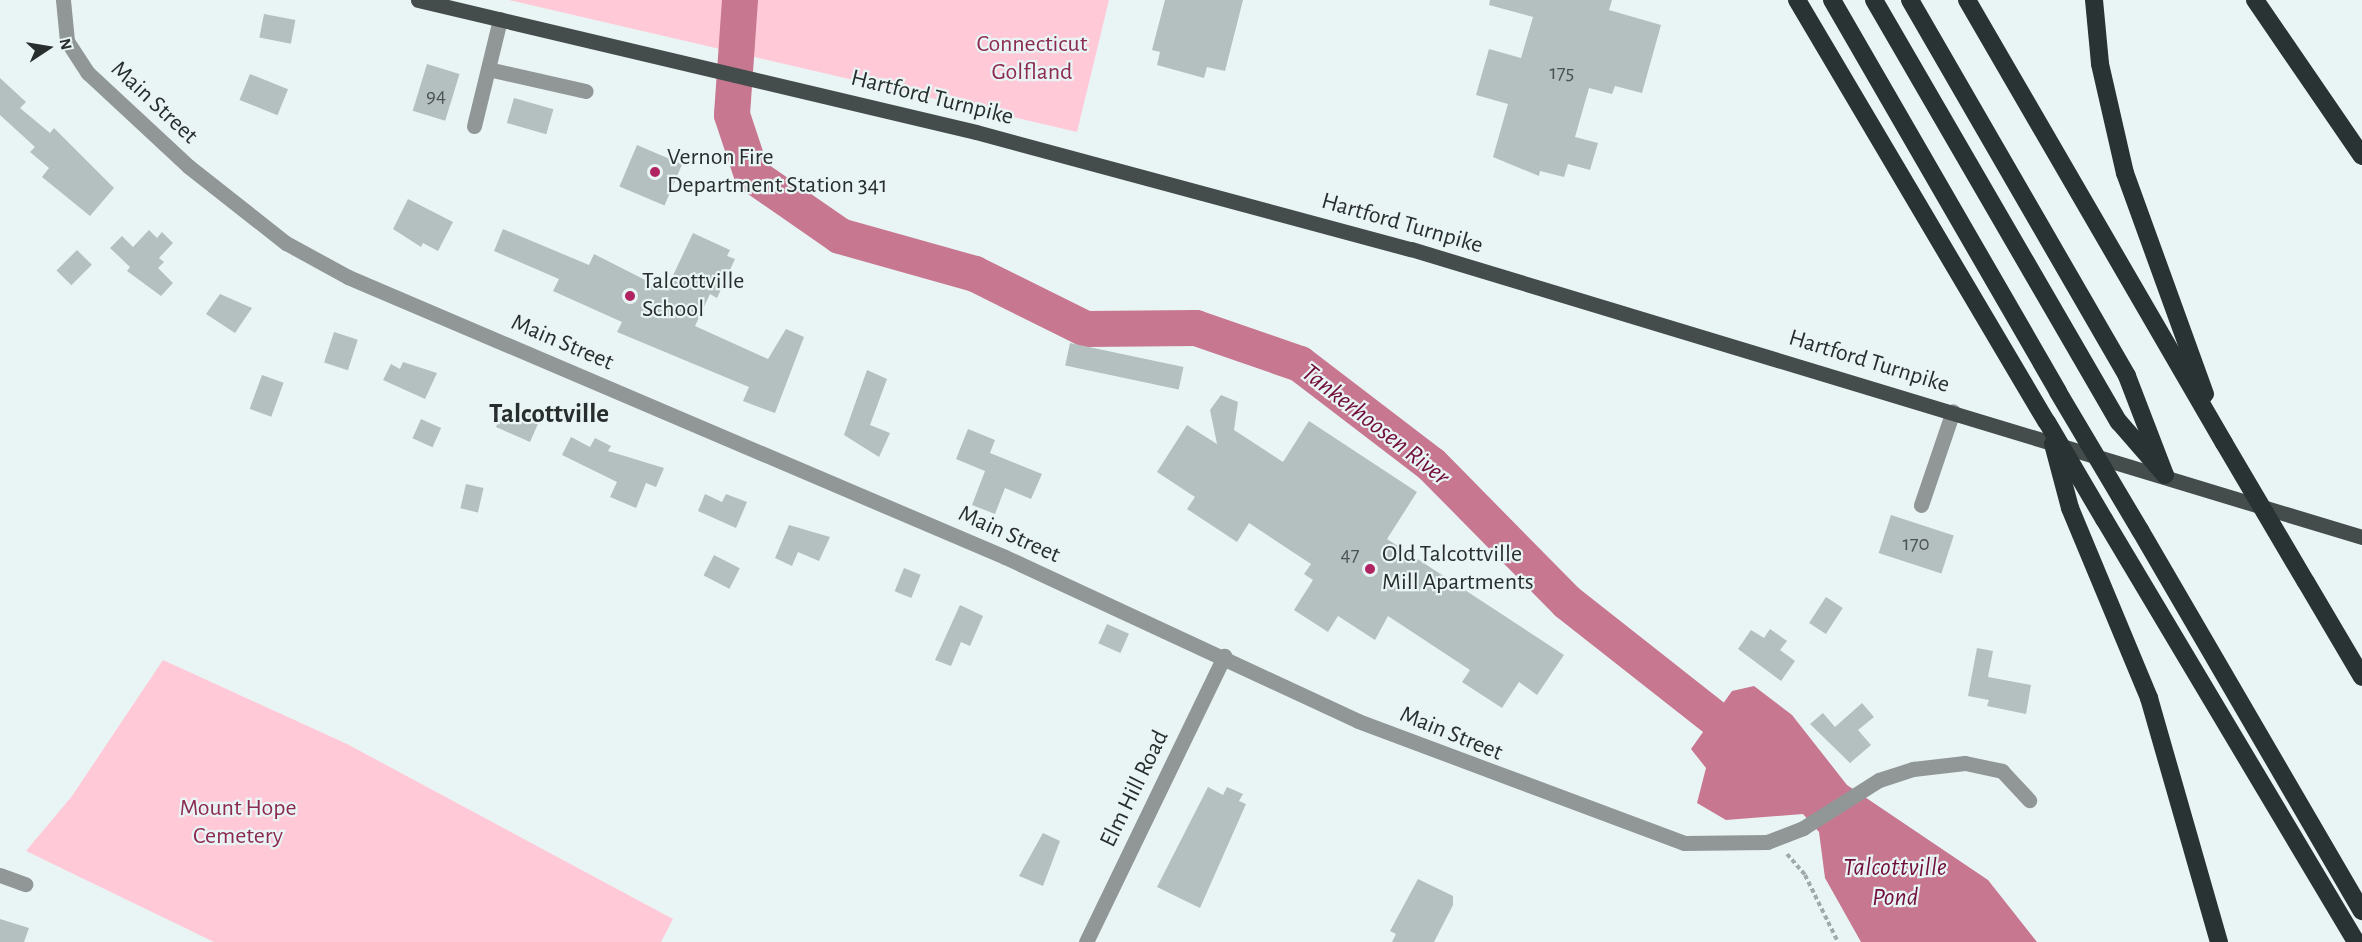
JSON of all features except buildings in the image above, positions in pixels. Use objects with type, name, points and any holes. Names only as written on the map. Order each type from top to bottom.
[{"type":"highway","points":[[1797,0],[2356,942]]},
{"type":"highway","points":[[1832,0],[2362,911]]},
{"type":"highway","points":[[1874,0],[2119,422],[2165,475]]},
{"type":"highway","points":[[1910,0],[2136,394],[2165,475]]},
{"type":"highway","points":[[1967,0],[2362,677]]},
{"type":"highway","points":[[2094,0],[2104,83],[2125,173],[2221,438]]},
{"type":"highway","points":[[2254,0],[2362,156]]},
{"type":"highway","points":[[2047,422],[2070,508],[2149,698],[2219,942]]},
{"type":"main road","name":"Hartford Turnpike","points":[[418,0],[752,78],[1101,164],[1400,246],[2165,475],[2362,537]]},
{"type":"street","name":"Main Street","points":[[63,0],[68,41],[88,73],[188,166],[286,243],[348,278],[1005,557],[1224,656],[1358,721],[1634,828],[1684,843],[1767,842],[1803,828],[1859,790],[1913,769],[1965,763],[2002,771],[2029,800]]},
{"type":"street","points":[[474,126],[500,19]]},
{"type":"street","points":[[488,69],[586,91]]},
{"type":"street","points":[[1921,505],[1953,411]]},
{"type":"street","name":"Elm Hill Road","points":[[1086,942],[1224,656]]},
{"type":"street","points":[[0,876],[25,884]]},
{"type":"path","points":[[1767,842],[1777,854],[1791,854],[1838,942]]},
{"type":"green space","name":"Connecticut Golfland","points":[[509,0],[1109,0],[1077,132]]},
{"type":"green space","name":"Mount Hope Cemetery","points":[[163,660],[347,744],[673,919],[661,942],[214,942],[26,851],[72,796]]},
{"type":"water","name":"Talcottville Pond","points":[[1754,686],[1792,715],[1847,785],[1988,880],[2037,942],[1861,942],[1825,878],[1819,832],[1803,814],[1726,820],[1697,803],[1706,768],[1691,749],[1732,691]]},
{"type":"waterway","name":"Tankerhoosen River","points":[[740,0],[732,115],[752,175],[840,236],[975,274],[1086,329],[1196,328],[1300,364],[1431,464],[1567,602],[1749,745]]},
{"type":"place","name":"Vernon Fire Department Station 341","points":[[655,172]]},
{"type":"place","name":"Talcottville School","points":[[630,296]]},
{"type":"place","name":"Old Talcottville Mill Apartments","points":[[1370,569]]},
{"type":"district","name":"Talcottville","points":[[549,414]]}]
